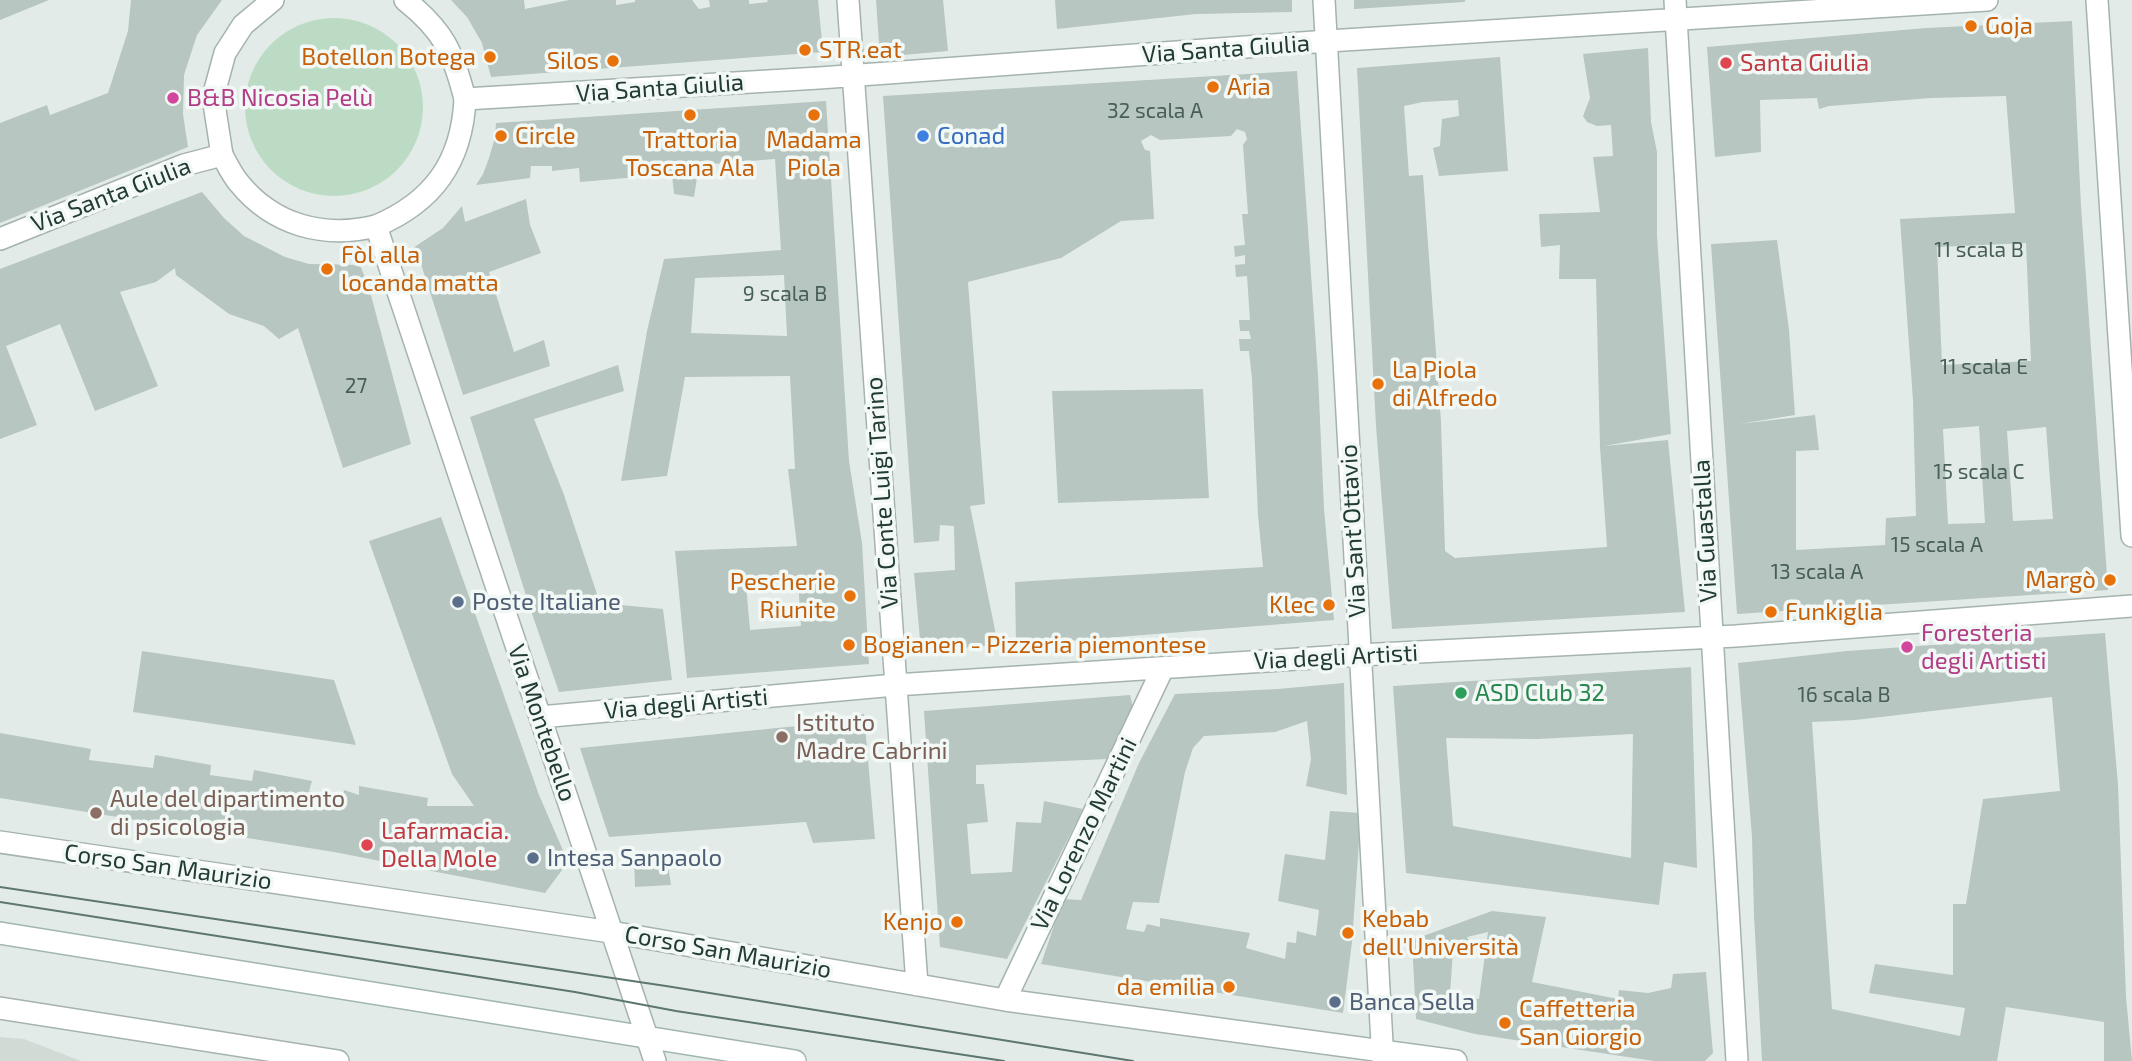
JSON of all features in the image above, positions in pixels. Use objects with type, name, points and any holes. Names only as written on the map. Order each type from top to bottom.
[{"type":"street","points":[[273,0],[243,24],[225,53],[214,97],[222,155],[237,181],[261,206],[291,223],[324,232],[359,230],[401,215],[418,203],[439,180],[455,154],[463,124],[465,99],[454,57],[434,25],[405,0]]},
{"type":"street","name":"Via Conte Luigi Tarino","points":[[848,0],[917,985]]},
{"type":"street","name":"Via Sant'Ottavio","points":[[1324,0],[1383,1056]]},
{"type":"street","name":"Via Santa Giulia","points":[[465,99],[855,75],[1328,41],[1676,10],[1987,0]]},
{"type":"street","points":[[2097,0],[2132,536]]},
{"type":"street","name":"Via Guastalla","points":[[1676,10],[1737,1061]]},
{"type":"street","name":"Via Santa Giulia","points":[[0,239],[184,165],[222,155]]},
{"type":"street","name":"Via Montebello","points":[[376,226],[655,1061]]},
{"type":"street","name":"Via degli Artisti","points":[[540,717],[895,685],[1359,655],[1711,637],[2132,606]]},
{"type":"street","name":"Via Lorenzo Martini","points":[[1004,1000],[1163,668]]},
{"type":"street","name":"Corso San Maurizio","points":[[0,842],[611,932],[1004,1000],[1383,1056],[1456,1061]]},
{"type":"street","points":[[0,933],[795,1061]]},
{"type":"street","points":[[0,1008],[338,1061]]},
{"type":"shaded area","points":[[0,1037],[24,1039],[81,1061],[0,1061]]},
{"type":"green space","points":[[334,18],[368,25],[397,44],[416,73],[423,107],[416,141],[397,170],[368,189],[334,196],[300,189],[271,170],[252,141],[245,107],[252,73],[271,44],[300,25]]},
{"type":"building","points":[[0,0],[49,0],[0,20]]},
{"type":"building","points":[[131,0],[222,0],[197,35],[184,75],[183,114],[188,147],[0,223],[0,123],[47,105],[50,115],[108,93],[128,31]]},
{"type":"building","points":[[451,0],[524,0],[525,9],[569,0],[616,0],[616,5],[635,0],[692,0],[699,9],[710,7],[709,0],[749,0],[749,4],[768,2],[767,0],[818,0],[823,52],[491,77],[482,43],[467,17]]},
{"type":"building","points":[[876,0],[943,0],[948,51],[880,57]]},
{"type":"building","points":[[1055,0],[1292,0],[1292,12],[1196,14],[1057,29]]},
{"type":"building","points":[[1354,0],[1465,0],[1465,2],[1354,9]]},
{"type":"building","points":[[2072,21],[2081,206],[2108,590],[1737,614],[1711,244],[1777,240],[1789,330],[1795,415],[1739,424],[1815,415],[1819,450],[1796,451],[1796,550],[1885,545],[1886,518],[1916,516],[1913,400],[1900,219],[2015,213],[2006,96],[1931,98],[1819,109],[1817,98],[1760,100],[1761,152],[1715,157],[1707,47],[1926,28]],"holes":[[[2026,243],[2031,361],[1942,365],[1937,247]],[[1979,426],[1985,523],[1948,524],[1943,429]],[[2046,427],[2053,519],[2013,521],[2007,431]]]},
{"type":"building","points":[[1648,48],[1651,122],[1657,152],[1657,236],[1671,434],[1604,446],[1668,440],[1685,612],[1392,629],[1376,426],[1357,68],[1500,57],[1508,171],[1439,176],[1433,148],[1440,146],[1442,119],[1459,116],[1458,100],[1404,106],[1409,176],[1423,175],[1441,422],[1445,551],[1455,558],[1607,547],[1600,447],[1596,279],[1559,279],[1560,245],[1541,247],[1539,214],[1600,212],[1593,157],[1613,156],[1611,125],[1597,126],[1587,122],[1583,116],[1590,98],[1583,54]]},
{"type":"building","points":[[1297,71],[1318,375],[1324,509],[1334,620],[1016,645],[1015,582],[1263,567],[1252,379],[1249,351],[1240,351],[1239,339],[1251,339],[1249,331],[1240,331],[1239,320],[1250,320],[1247,276],[1236,277],[1235,265],[1245,264],[1245,255],[1235,257],[1234,246],[1245,245],[1242,214],[1248,214],[1243,145],[1247,139],[1245,132],[1237,129],[1231,136],[1160,140],[1151,135],[1141,141],[1145,150],[1150,151],[1154,219],[1121,221],[1061,258],[968,282],[985,504],[970,506],[998,645],[921,651],[914,573],[955,570],[954,526],[940,525],[939,541],[914,543],[883,96]]},
{"type":"building","points":[[826,101],[849,461],[862,543],[869,664],[687,678],[675,551],[797,546],[788,469],[795,469],[790,376],[685,377],[667,476],[621,481],[647,331],[664,259],[781,250],[775,159],[699,165],[694,197],[674,194],[672,174],[580,182],[579,168],[552,171],[552,166],[531,166],[530,178],[476,185],[489,158],[496,123]],"holes":[[[784,275],[787,336],[691,333],[695,278]],[[798,580],[801,626],[750,630],[746,585]]]},
{"type":"building","points":[[202,192],[244,236],[285,257],[309,264],[360,265],[369,288],[411,444],[343,468],[298,328],[279,339],[264,326],[229,314],[176,275],[175,268],[156,282],[120,292],[158,386],[95,411],[60,324],[6,346],[37,425],[0,439],[0,269]]},
{"type":"building","points":[[526,199],[530,225],[541,253],[489,272],[514,352],[544,340],[550,366],[463,395],[421,264],[413,248],[443,228],[462,206],[465,222]]},
{"type":"building","points":[[618,365],[624,391],[534,419],[564,495],[600,603],[663,609],[672,680],[559,692],[470,417]]},
{"type":"building","points":[[1203,389],[1209,498],[1058,503],[1052,391]]},
{"type":"building","points":[[441,517],[539,795],[568,862],[545,893],[334,852],[0,798],[0,733],[91,749],[89,760],[153,768],[155,755],[211,765],[210,775],[252,781],[254,770],[312,781],[309,791],[343,798],[344,790],[359,795],[359,786],[428,798],[427,806],[474,806],[452,774],[369,541]]},
{"type":"building","points":[[2105,633],[2118,785],[2126,997],[2132,1061],[2104,1061],[2104,1022],[2006,1007],[1997,1061],[1762,1061],[1752,837],[1738,663],[1847,651]],"holes":[[[2052,697],[2060,791],[1983,799],[1966,904],[1953,904],[1953,975],[1875,964],[1869,993],[1965,1008],[1960,1036],[1832,1009],[1812,722],[1855,720]]]},
{"type":"building","points":[[142,651],[334,680],[356,745],[133,712]]},
{"type":"building","points":[[1691,667],[1697,868],[1664,862],[1659,905],[1406,873],[1393,686]],"holes":[[[1633,734],[1631,858],[1453,826],[1446,738],[1538,739]]]},
{"type":"building","points":[[1344,683],[1347,795],[1306,786],[1311,759],[1307,721],[1275,732],[1204,736],[1193,748],[1185,772],[1159,903],[1133,902],[1126,929],[1144,932],[1147,924],[1160,927],[1160,918],[1250,933],[1246,948],[1285,959],[1287,942],[1296,943],[1297,931],[1316,936],[1319,910],[1278,901],[1285,854],[1325,860],[1330,811],[1361,813],[1352,942],[1343,1013],[1041,964],[1063,899],[1081,900],[1139,763],[1175,694]]},
{"type":"building","points":[[1130,695],[1133,707],[1107,759],[976,765],[976,784],[984,784],[988,822],[967,824],[971,874],[1012,872],[1016,822],[1041,823],[1044,801],[1083,809],[1007,959],[940,947],[924,711]]},
{"type":"building","points":[[864,714],[875,839],[813,843],[806,822],[609,837],[580,748],[797,726]]},
{"type":"building","points":[[666,852],[671,885],[635,887],[634,856]]},
{"type":"building","points":[[1492,911],[1546,917],[1532,982],[1618,999],[1619,990],[1648,993],[1671,988],[1673,974],[1706,972],[1713,1053],[1705,1061],[1654,1061],[1475,1034],[1416,1019],[1412,940]],"holes":[[[1488,932],[1479,999],[1450,994],[1453,951],[1473,949],[1467,937]]]},
{"type":"tram line","points":[[0,887],[666,986],[1133,1061]]},
{"type":"tram line","points":[[0,902],[1004,1061]]},
{"type":"place","name":"Goja","points":[[1971,26]]},
{"type":"place","name":"STR.eat","points":[[805,50]]},
{"type":"place","name":"Botellon Botega","points":[[490,57]]},
{"type":"place","name":"Silos","points":[[613,61]]},
{"type":"place","name":"Santa Giulia","points":[[1726,63]]},
{"type":"place","name":"Aria","points":[[1213,87]]},
{"type":"place","name":"B&B Nicosia Pelù","points":[[173,98]]},
{"type":"place","name":"Trattoria Toscana Ala","points":[[690,115]]},
{"type":"place","name":"Madama Piola","points":[[814,115]]},
{"type":"place","name":"Circle","points":[[501,136]]},
{"type":"place","name":"Conad","points":[[923,136]]},
{"type":"place","name":"Fòl alla locanda matta","points":[[327,269]]},
{"type":"place","name":"La Piola di Alfredo","points":[[1378,384]]},
{"type":"place","name":"Margò","points":[[2110,580]]},
{"type":"place","name":"Pescherie Riunite","points":[[850,596]]},
{"type":"place","name":"Poste Italiane","points":[[458,602]]},
{"type":"place","name":"Klec","points":[[1329,605]]},
{"type":"place","name":"Funkiglia","points":[[1771,612]]},
{"type":"place","name":"Bogianen - Pizzeria piemontese","points":[[849,645]]},
{"type":"place","name":"Foresteria degli Artisti","points":[[1907,647]]},
{"type":"place","name":"ASD Club 32","points":[[1461,693]]},
{"type":"place","name":"Istituto Madre Cabrini","points":[[782,737]]},
{"type":"place","name":"Aule del dipartimento di psicologia","points":[[96,813]]},
{"type":"place","name":"Lafarmacia. Della Mole","points":[[367,845]]},
{"type":"place","name":"Intesa Sanpaolo","points":[[533,858]]},
{"type":"place","name":"Kenjo","points":[[957,922]]},
{"type":"place","name":"Kebab dell'Università","points":[[1348,933]]},
{"type":"place","name":"da emilia","points":[[1229,987]]},
{"type":"place","name":"Banca Sella","points":[[1335,1002]]},
{"type":"place","name":"Caffetteria San Giorgio","points":[[1505,1023]]}]
